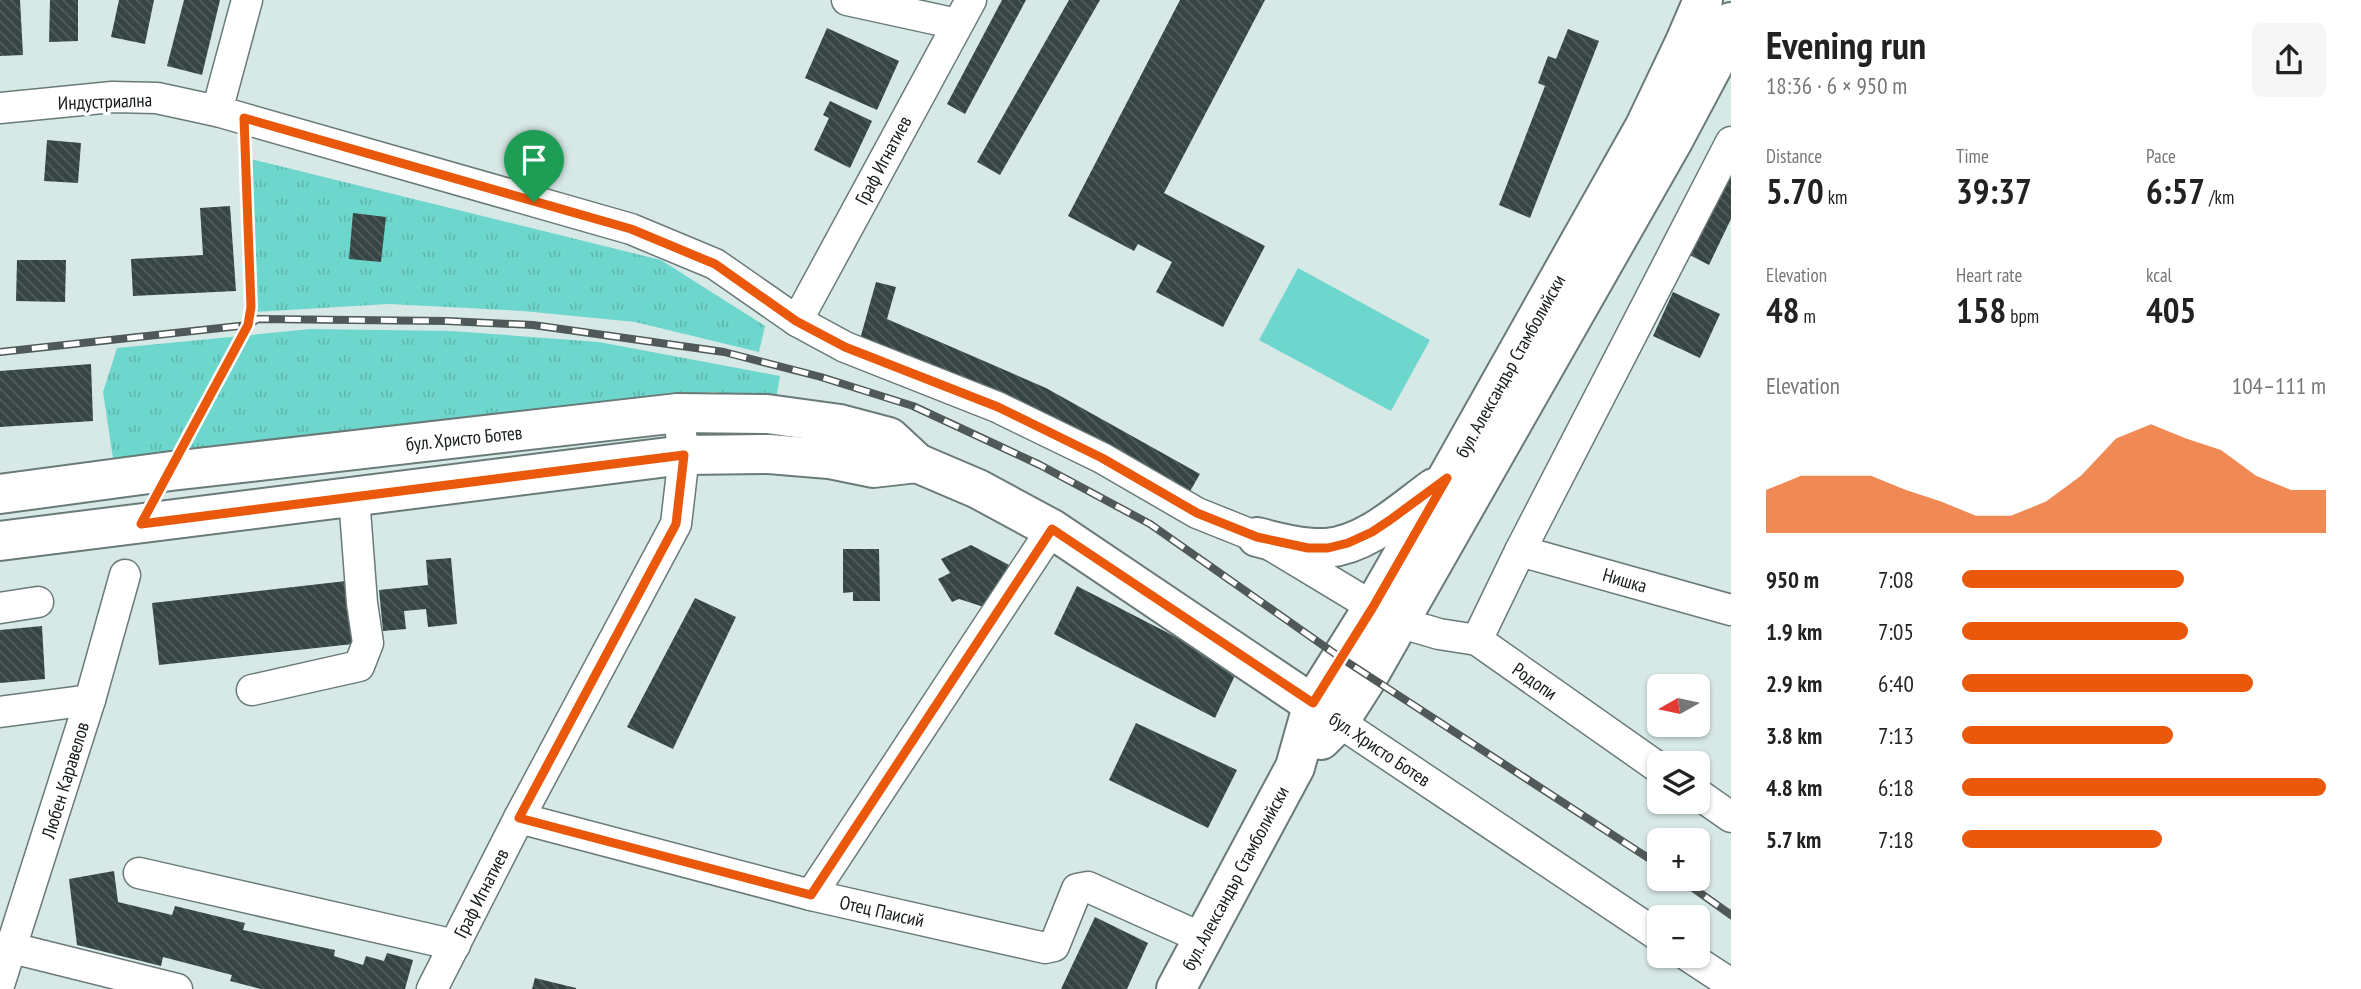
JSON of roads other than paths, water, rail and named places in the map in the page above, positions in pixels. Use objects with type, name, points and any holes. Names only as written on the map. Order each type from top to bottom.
[{"type":"main road","name":"бул. Александър Стамболийски","points":[[1385,614],[1447,478],[1645,126],[1703,0]]},
{"type":"main road","name":"бул. Александър Стамболийски","points":[[1180,988],[1202,938],[1326,712],[1674,139],[1717,58],[1731,22]]},
{"type":"main road","name":"бул. Христо Ботев","points":[[0,494],[171,471],[678,413],[766,414],[841,424],[889,437],[917,463],[978,489],[1052,529],[1326,712]]},
{"type":"main road","name":"бул. Христо Ботев","points":[[0,541],[684,455],[769,454],[829,459],[873,468],[917,463]]},
{"type":"main road","points":[[1257,537],[1308,548],[1328,548],[1348,543],[1372,532],[1447,478]]},
{"type":"street","points":[[230,115],[247,0]]},
{"type":"street","points":[[847,0],[964,12]]},
{"type":"street","name":"Граф Игнатиев","points":[[796,321],[964,12]]},
{"type":"street","name":"Индустриална","points":[[0,108],[112,97],[157,98],[230,115],[631,229],[715,264],[796,321],[845,347],[998,407],[1102,458],[1197,513],[1257,537],[1385,614]]},
{"type":"street","points":[[1477,640],[1520,551],[1731,142]]},
{"type":"street","name":"Граф Игнатиев","points":[[432,989],[519,818],[676,524],[684,455],[678,413]]},
{"type":"street","points":[[252,690],[359,666],[368,643],[362,603],[354,497]]},
{"type":"street","points":[[811,895],[1052,529]]},
{"type":"street","name":"Нишка","points":[[1520,551],[1731,610]]},
{"type":"street","name":"Любен Каравелов","points":[[0,982],[90,700],[125,575]]},
{"type":"street","points":[[0,608],[38,603]]},
{"type":"street","name":"Родопи","points":[[1385,614],[1439,634],[1477,640],[1647,760]]},
{"type":"street","points":[[0,712],[90,700]]},
{"type":"street","name":"бул. Христо Ботев","points":[[1326,712],[1647,928]]},
{"type":"street","points":[[1710,802],[1731,817]]},
{"type":"street","name":"Отец Паисий","points":[[519,818],[811,895],[1049,948],[1054,946],[1077,889],[1088,887],[1202,938]]},
{"type":"street","points":[[139,873],[455,944]]},
{"type":"street","points":[[12,948],[177,989]]},
{"type":"street","points":[[1706,968],[1731,984]]},
{"type":"railway","points":[[0,352],[248,325],[258,319],[447,321],[533,325],[724,352],[821,377],[913,406],[1040,465],[1150,524],[1341,658],[1647,857]]},
{"type":"railway","points":[[1697,891],[1731,915]]}]
